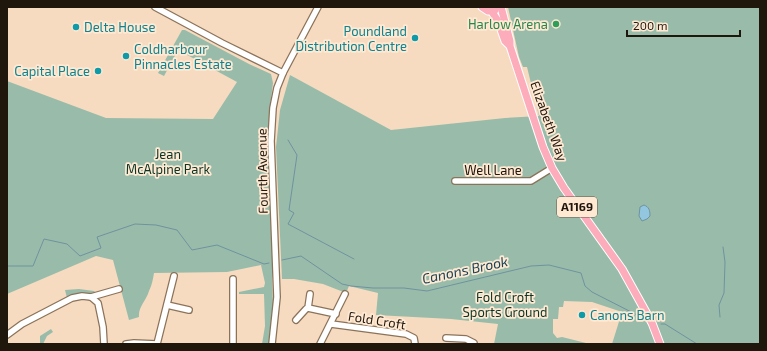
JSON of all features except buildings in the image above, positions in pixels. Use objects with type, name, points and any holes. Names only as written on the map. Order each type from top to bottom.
[{"type":"main road","points":[[482,7],[485,10],[492,12],[498,7]]},
{"type":"main road","name":"Elizabeth Way","points":[[502,7],[510,46],[543,147],[552,168],[564,188],[622,269],[652,323],[660,344]]},
{"type":"main road","name":"Elizabeth Way","points":[[492,12],[498,21],[506,42],[510,46]]},
{"type":"street","points":[[155,7],[222,43],[283,73]]},
{"type":"street","name":"Fourth Avenue","points":[[272,344],[278,297],[271,141],[273,108],[277,88],[283,73],[318,7]]},
{"type":"street","name":"Well Lane","points":[[455,181],[531,181],[552,168]]},
{"type":"street","points":[[126,344],[157,344],[174,276]]},
{"type":"street","points":[[233,279],[233,344]]},
{"type":"street","points":[[7,335],[22,324],[72,298],[82,296],[91,297],[118,290]]},
{"type":"street","points":[[296,320],[308,308],[310,294]]},
{"type":"street","name":"Fold Croft","points":[[320,344],[345,294]]},
{"type":"street","points":[[91,297],[98,303],[100,310],[104,344]]},
{"type":"street","points":[[167,305],[189,310]]},
{"type":"street","name":"Fold Croft","points":[[308,308],[336,314]]},
{"type":"street","name":"Fold Croft","points":[[331,324],[406,334],[414,338],[415,344]]},
{"type":"street","points":[[446,338],[466,340],[474,344]]},
{"type":"green space","name":"Fold Croft Sports Ground","points":[[508,7],[760,7],[760,344],[612,344],[622,312],[592,302],[564,301],[563,307],[559,307],[558,319],[553,319],[553,333],[557,338],[562,337],[590,344],[494,344],[498,324],[451,319],[376,315],[378,293],[349,286],[346,293],[323,284],[294,279],[282,279],[276,147],[280,110],[290,75],[391,130],[505,118],[539,116],[527,67],[523,67],[519,57]]},
{"type":"green space","name":"Jean McAlpine Park","points":[[182,30],[185,30],[271,74],[273,83],[267,146],[273,271],[273,306],[269,344],[262,344],[265,326],[264,294],[239,294],[239,292],[264,287],[265,283],[261,265],[227,272],[154,273],[148,295],[141,307],[139,317],[129,320],[113,260],[96,256],[7,294],[7,81],[106,118],[213,119],[237,82],[178,50],[164,76],[158,73]]},
{"type":"green space","points":[[79,289],[94,291],[97,294],[67,298],[65,290]]},
{"type":"green space","points":[[51,329],[53,332],[47,336],[43,344],[40,344],[40,336]]},
{"type":"water","points":[[644,205],[649,209],[650,216],[642,221],[639,216],[640,207]]},
{"type":"waterway","points":[[288,140],[297,155],[289,210],[294,213],[288,224],[354,259]]},
{"type":"waterway","name":"Canons Brook","points":[[7,266],[33,266],[44,239],[67,244],[80,256],[101,248],[97,237],[135,224],[156,225],[177,230],[192,250],[217,245],[264,264],[269,263]]},
{"type":"waterway","points":[[720,317],[719,305],[724,293],[725,262],[723,247]]},
{"type":"waterway","name":"Canons Brook","points":[[282,260],[301,256],[342,284],[351,286],[404,288],[427,291],[531,266],[549,265],[581,273],[585,286],[592,292],[643,318]]},
{"type":"waterway","name":"Canons Brook","points":[[661,324],[665,324],[697,344]]},
{"type":"place","name":"Harlow Arena","points":[[556,24]]},
{"type":"place","name":"Delta House","points":[[76,27]]},
{"type":"place","name":"Poundland Distribution Centre","points":[[415,38]]},
{"type":"place","name":"Coldharbour Pinnacles Estate","points":[[126,56]]},
{"type":"place","name":"Capital Place","points":[[98,71]]},
{"type":"place","name":"Canons Barn","points":[[582,315]]}]
